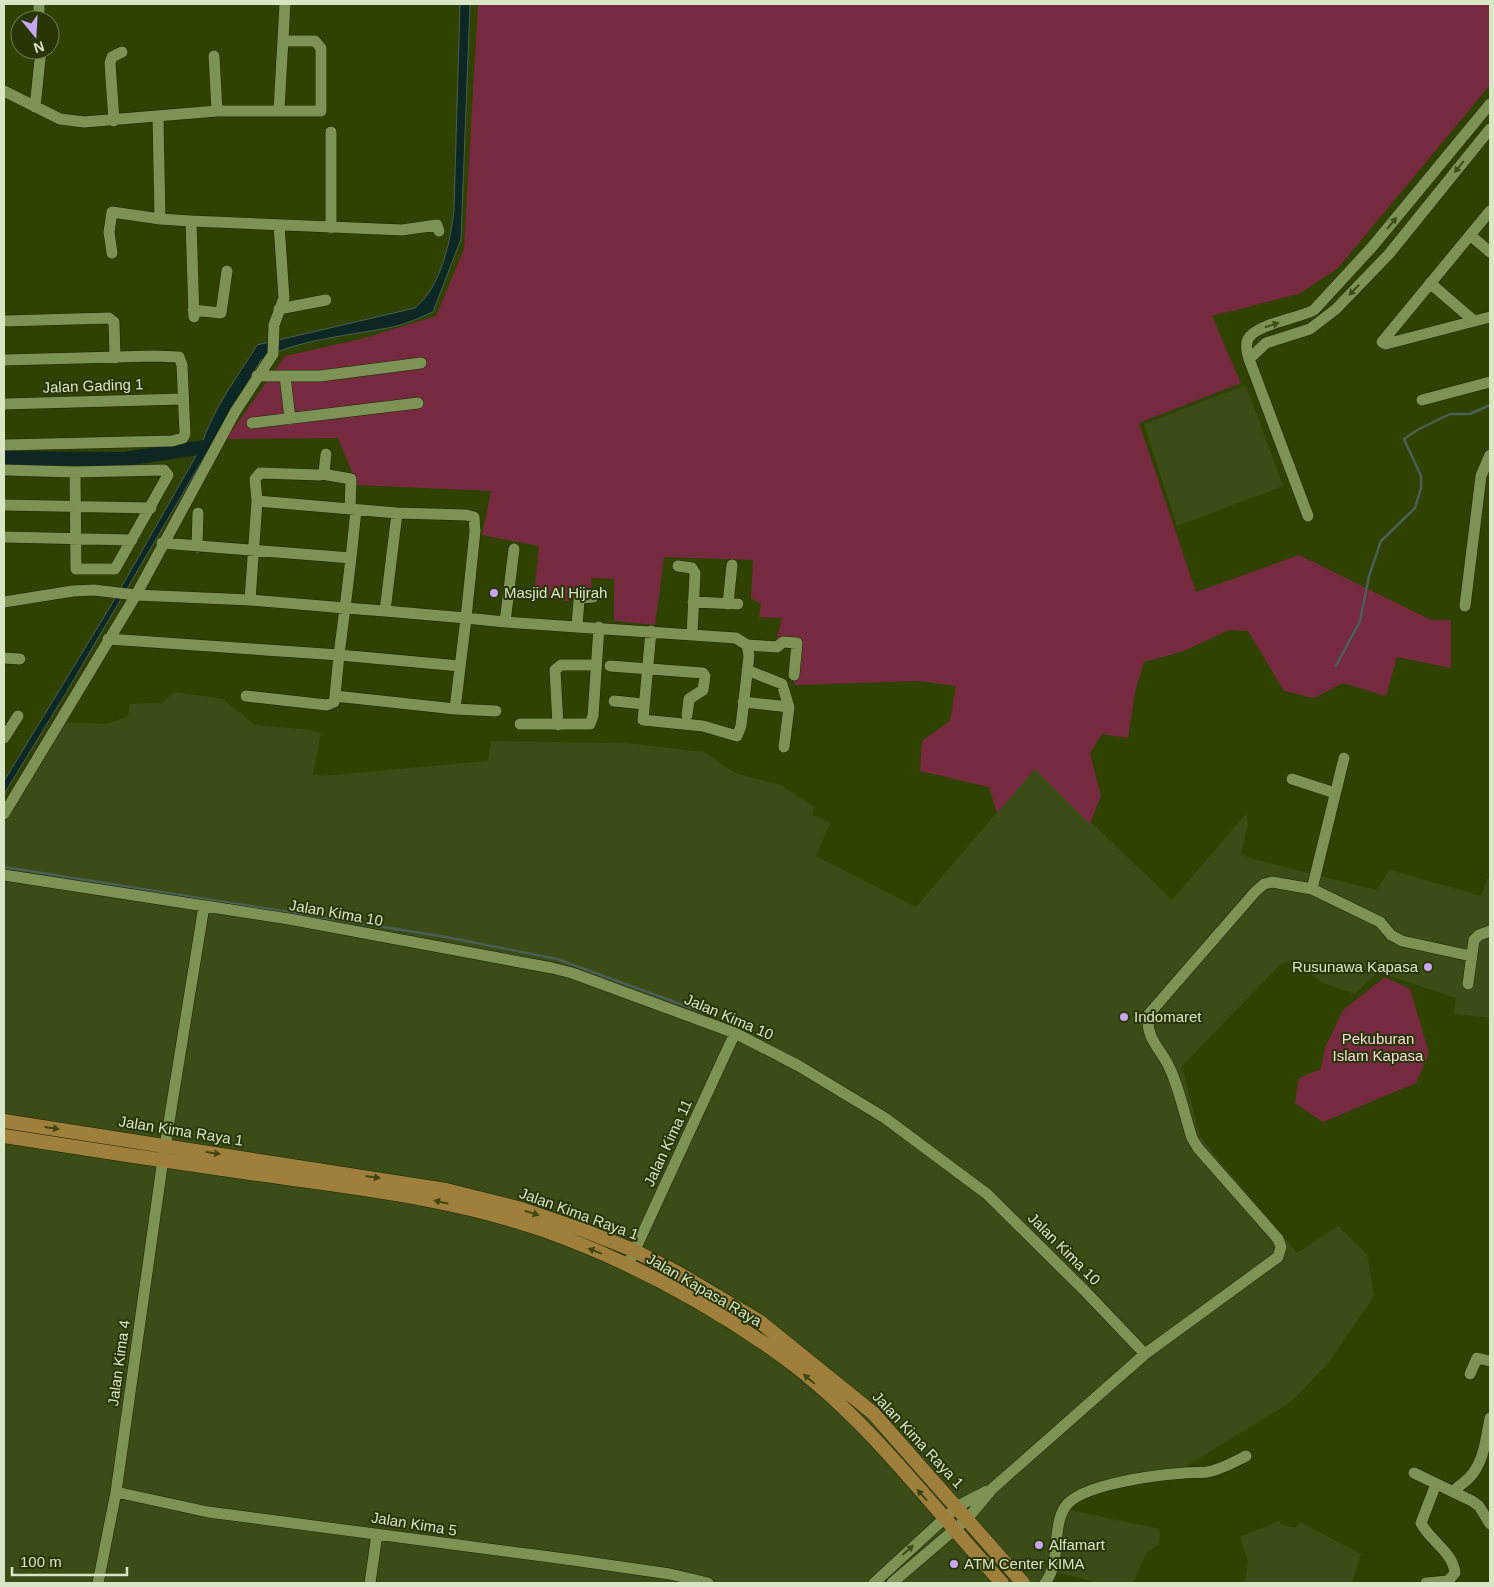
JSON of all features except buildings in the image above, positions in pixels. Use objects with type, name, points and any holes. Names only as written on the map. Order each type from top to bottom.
[{"type":"main road","name":"Jalan Kima Raya 1","points":[[4,1121],[164,1152],[446,1190],[522,1209],[633,1250],[678,1273],[759,1321],[804,1355],[873,1413],[958,1506],[1023,1583]]},
{"type":"main road","name":"Jalan Kapasa Raya","points":[[4,1136],[164,1152],[418,1197],[542,1230],[628,1265],[678,1290],[776,1351],[863,1427],[1002,1583]]},
{"type":"street","points":[[279,110],[285,4]]},
{"type":"street","points":[[4,91],[63,120],[84,122],[217,111],[321,111],[321,48],[315,41],[284,41]]},
{"type":"street","points":[[114,121],[110,63],[112,57],[122,52]]},
{"type":"street","points":[[214,56],[217,111]]},
{"type":"street","points":[[35,106],[40,60]]},
{"type":"street","points":[[1308,516],[1249,359],[1246,349],[1248,340],[1255,331],[1302,317],[1314,310],[1372,246],[1490,104]]},
{"type":"street","points":[[158,117],[160,219]]},
{"type":"street","points":[[1249,359],[1266,343],[1310,329],[1336,309],[1389,254],[1490,129]]},
{"type":"street","points":[[331,132],[331,228]]},
{"type":"street","points":[[1490,211],[1382,340],[1382,344],[1490,316]]},
{"type":"street","points":[[112,253],[109,231],[112,212],[160,219],[331,228],[402,230],[437,225],[439,231]]},
{"type":"street","points":[[191,221],[193,313],[221,313],[227,271]]},
{"type":"street","points":[[4,814],[108,640],[127,593],[162,544],[215,446],[257,376],[273,354],[274,325],[284,298],[279,225]]},
{"type":"street","points":[[1470,235],[1490,252]]},
{"type":"street","points":[[1430,282],[1474,321]]},
{"type":"street","points":[[279,309],[326,300]]},
{"type":"street","points":[[4,321],[109,318],[114,322],[115,358]]},
{"type":"street","points":[[4,360],[179,358],[182,365],[184,434],[183,438],[179,440],[4,445]]},
{"type":"street","points":[[257,376],[320,376],[421,363]]},
{"type":"street","points":[[285,376],[290,419]]},
{"type":"street","points":[[1422,400],[1490,382]]},
{"type":"street","name":"Jalan Gading 1","points":[[4,404],[182,398]]},
{"type":"street","points":[[252,423],[418,403]]},
{"type":"street","points":[[322,474],[326,454]]},
{"type":"street","points":[[1466,606],[1481,476],[1490,455]]},
{"type":"street","points":[[4,470],[75,472],[164,470],[168,475],[115,569],[76,569],[75,472]]},
{"type":"street","points":[[246,696],[327,705],[334,702],[350,558],[353,510],[352,478],[322,474],[260,473],[255,479],[257,501],[255,550],[250,600]]},
{"type":"street","points":[[257,501],[353,510],[466,515],[474,517],[475,531],[455,709]]},
{"type":"street","points":[[4,505],[74,508],[150,508]]},
{"type":"street","points":[[385,611],[397,512]]},
{"type":"street","points":[[197,547],[198,513]]},
{"type":"street","points":[[4,537],[132,540]]},
{"type":"street","points":[[162,544],[350,558]]},
{"type":"street","points":[[505,622],[514,549]]},
{"type":"street","points":[[693,602],[733,604],[732,564]]},
{"type":"street","points":[[678,566],[694,570],[692,635]]},
{"type":"street","points":[[4,602],[73,591],[127,593],[250,600],[505,622],[599,627],[736,638],[747,645],[777,647],[783,642],[798,642],[794,675]]},
{"type":"street","points":[[577,626],[579,600],[593,597]]},
{"type":"street","points":[[520,724],[587,725],[593,721],[599,627]]},
{"type":"street","points":[[651,631],[642,716],[645,721],[703,726],[734,736],[739,734],[741,726],[748,670],[747,645]]},
{"type":"street","points":[[108,640],[339,655],[460,666]]},
{"type":"street","points":[[4,658],[20,659]]},
{"type":"street","points":[[558,725],[555,670],[561,665],[596,665]]},
{"type":"street","points":[[610,666],[704,674],[703,690],[689,699],[687,715]]},
{"type":"street","points":[[748,670],[782,684],[789,707],[784,747]]},
{"type":"street","points":[[335,696],[455,709],[496,711]]},
{"type":"street","points":[[614,701],[644,704]]},
{"type":"street","points":[[743,702],[789,707]]},
{"type":"street","points":[[4,738],[18,716]]},
{"type":"street","points":[[1312,889],[1344,758]]},
{"type":"street","points":[[1292,779],[1336,793]]},
{"type":"street","name":"Jalan Kima 10","points":[[4,875],[289,919],[552,968],[572,973],[735,1033],[799,1066],[885,1118],[986,1194],[1084,1290],[1145,1354]]},
{"type":"street","points":[[892,1583],[968,1518],[993,1488],[1145,1354],[1278,1257],[1281,1247],[1278,1238],[1198,1148],[1192,1138],[1172,1072],[1150,1037],[1148,1015],[1255,892],[1264,884],[1272,882],[1312,889],[1380,922],[1391,935],[1402,941],[1471,956]]},
{"type":"street","points":[[164,1152],[204,906]]},
{"type":"street","points":[[1468,984],[1474,940],[1478,935],[1490,932]]},
{"type":"street","name":"Jalan Kima 11","points":[[628,1265],[633,1250],[735,1033]]},
{"type":"street","name":"Jalan Kima 4","points":[[98,1583],[116,1492],[164,1152]]},
{"type":"street","points":[[1470,1374],[1477,1358],[1490,1361]]},
{"type":"street","points":[[1454,1491],[1471,1476],[1485,1447],[1490,1424]]},
{"type":"street","points":[[1045,1583],[1054,1564],[1060,1519],[1065,1507],[1080,1494],[1110,1485],[1152,1477],[1207,1472],[1246,1456]]},
{"type":"street","points":[[1414,1473],[1454,1491],[1479,1506],[1490,1524]]},
{"type":"street","points":[[1426,1583],[1448,1581],[1455,1573],[1454,1567],[1445,1551],[1421,1523],[1436,1484]]},
{"type":"street","points":[[874,1583],[958,1506],[993,1488]]},
{"type":"street","name":"Jalan Kima 5","points":[[116,1492],[208,1512],[611,1566],[708,1583]]},
{"type":"street","points":[[370,1583],[377,1534]]},
{"type":"shaded area","points":[[1246,385],[1283,486],[1177,526],[1144,424]]},
{"type":"shaded area","points":[[174,692],[223,699],[255,725],[311,730],[321,734],[313,774],[321,776],[488,761],[491,741],[625,743],[704,752],[735,773],[781,785],[814,807],[812,815],[831,822],[816,856],[916,907],[1035,768],[1172,900],[1246,814],[1248,824],[1241,854],[1253,859],[1376,890],[1390,870],[1481,896],[1487,879],[1490,879],[1490,1018],[1454,1014],[1456,998],[1378,972],[1355,994],[1323,983],[1294,962],[1282,963],[1182,1066],[1200,1136],[1218,1159],[1297,1253],[1338,1226],[1367,1254],[1374,1296],[1330,1361],[1291,1402],[1183,1468],[1087,1485],[1069,1496],[1070,1510],[1160,1529],[1159,1545],[1147,1552],[1133,1583],[1098,1583],[1048,1570],[1040,1583],[4,1583],[4,824],[63,722],[107,724],[128,716],[130,704],[162,703]]},
{"type":"shaded area","points":[[1281,1520],[1280,1524],[1295,1528],[1300,1522],[1361,1554],[1352,1583],[1245,1583],[1248,1562],[1240,1537]]},
{"type":"green space","points":[[478,4],[1490,4],[1490,85],[1338,268],[1299,294],[1212,316],[1241,383],[1139,423],[1196,592],[1299,555],[1431,620],[1451,620],[1451,668],[1397,657],[1386,696],[1343,683],[1314,698],[1284,691],[1248,631],[1229,630],[1184,651],[1144,662],[1135,692],[1128,738],[1102,734],[1090,753],[1101,796],[1090,824],[1035,769],[997,813],[989,787],[920,771],[922,741],[950,721],[956,686],[919,681],[794,685],[799,644],[775,645],[782,618],[759,617],[761,604],[751,598],[753,560],[664,557],[655,625],[614,621],[614,579],[591,578],[592,591],[568,601],[534,596],[539,546],[482,535],[491,491],[357,485],[338,438],[226,439],[285,356],[365,338],[436,316],[464,249]]},
{"type":"green space","name":"Pekuburan Islam Kapasa","points":[[1385,977],[1410,989],[1429,1053],[1416,1083],[1323,1122],[1295,1103],[1299,1078],[1321,1069],[1325,1048],[1343,1010]]},
{"type":"water","points":[[460,4],[470,4],[461,239],[433,312],[397,326],[308,342],[275,353],[261,360],[63,698],[4,794],[4,781],[110,607],[201,447],[218,407],[257,345],[415,308],[432,288],[447,248],[454,209]]},
{"type":"waterway","points":[[1336,666],[1360,621],[1369,576],[1381,541],[1415,508],[1421,488],[1421,476],[1404,439],[1417,430],[1450,414],[1470,414],[1490,405]]},
{"type":"waterway","points":[[4,458],[124,459],[205,447]]},
{"type":"waterway","points":[[4,867],[446,937],[557,959],[702,1012]]},
{"type":"place","name":"Masjid Al Hijrah","points":[[494,593]]},
{"type":"place","name":"Rusunawa Kapasa","points":[[1428,967]]},
{"type":"place","name":"Indomaret","points":[[1124,1017]]},
{"type":"place","name":"Alfamart","points":[[1039,1545]]},
{"type":"place","name":"ATM Center KIMA","points":[[954,1564]]}]
